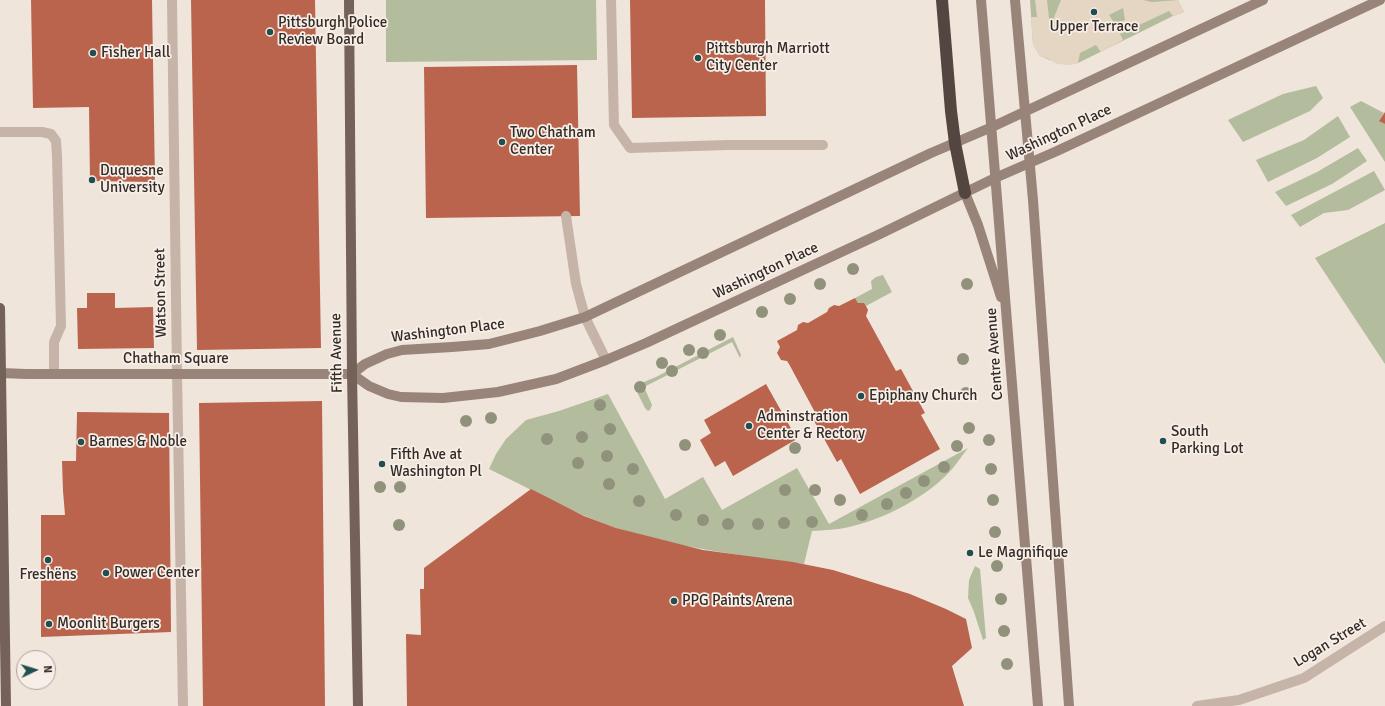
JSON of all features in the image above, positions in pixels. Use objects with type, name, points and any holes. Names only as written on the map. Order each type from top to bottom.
[{"type":"highway","points":[[942,0],[951,111],[955,143],[965,193]]},
{"type":"main road","name":"Fifth Avenue","points":[[348,0],[352,374],[358,706]]},
{"type":"main road","name":"Centre Avenue","points":[[981,0],[1038,706]]},
{"type":"main road","points":[[1015,0],[1030,163],[1069,706]]},
{"type":"main road","name":"Washington Place","points":[[1263,0],[584,317],[540,331],[489,344],[402,350],[387,354],[365,364],[352,374],[369,386],[394,396],[401,397],[443,398],[498,392],[556,379],[606,360],[1380,0]]},
{"type":"main road","points":[[965,193],[978,225],[1007,314]]},
{"type":"main road","points":[[0,308],[6,706]]},
{"type":"main road","name":"Chatham Square","points":[[0,373],[352,374]]},
{"type":"street","name":"Watson Street","points":[[172,0],[183,706]]},
{"type":"street","points":[[611,0],[614,125],[630,148],[728,145],[823,145]]},
{"type":"street","points":[[0,132],[42,132],[51,134],[56,141],[61,326],[54,342],[54,374]]},
{"type":"street","points":[[566,216],[576,284],[584,317],[606,360]]},
{"type":"street","name":"Logan Street","points":[[1197,706],[1239,700],[1304,678],[1385,626]]},
{"type":"green space","points":[[386,0],[596,0],[597,60],[386,62]]},
{"type":"green space","points":[[1030,0],[1178,0],[1184,12],[1078,63],[1067,64],[1058,63],[1040,56],[1033,44]]},
{"type":"green space","points":[[1316,86],[1323,98],[1310,111],[1243,142],[1228,120],[1283,94]]},
{"type":"green space","points":[[1361,101],[1384,113],[1380,120],[1385,124],[1385,162],[1350,107]]},
{"type":"green space","points":[[1338,116],[1350,137],[1317,158],[1268,182],[1256,160],[1304,140]]},
{"type":"green space","points":[[1358,148],[1367,161],[1332,184],[1286,206],[1275,192],[1317,172]]},
{"type":"green space","points":[[1374,171],[1385,190],[1348,210],[1324,213],[1300,227],[1291,215]]},
{"type":"green space","points":[[1385,223],[1385,364],[1315,258]]},
{"type":"green space","points":[[883,275],[892,292],[866,306],[864,303],[858,303],[855,298],[872,289],[871,281],[876,277]]},
{"type":"green space","points":[[733,337],[741,355],[740,358],[732,342],[644,387],[652,405],[648,411],[645,408],[634,386],[656,377]]},
{"type":"green space","points":[[608,394],[665,499],[703,477],[722,510],[797,468],[829,524],[968,448],[953,468],[943,478],[932,488],[906,505],[877,518],[849,527],[812,531],[804,564],[686,546],[639,535],[600,522],[568,508],[489,469],[496,454],[506,439],[526,420],[559,411]]},
{"type":"green space","points":[[975,566],[980,569],[986,638],[983,640],[968,598],[969,580]]},
{"type":"shaded area","points":[[1035,0],[1047,0],[1050,27],[1061,0],[1143,0],[1152,2],[1178,0],[1184,12],[1173,16],[1169,11],[1120,34],[1123,40],[1101,52],[1096,45],[1080,53],[1078,63],[1071,65],[1057,64],[1040,56],[1033,44],[1031,17],[1037,17]],"holes":[[[1123,8],[1125,20],[1115,24],[1109,15]]]},
{"type":"building","name":"Fisher Hall","points":[[31,0],[152,0],[155,182],[90,181],[89,107],[33,108]]},
{"type":"building","points":[[191,0],[315,0],[321,348],[197,350]]},
{"type":"building","name":"Pittsburgh Marriott City Center","points":[[630,0],[765,0],[766,116],[632,118]]},
{"type":"building","name":"Two Chatham Center","points":[[577,65],[580,216],[426,218],[424,67]]},
{"type":"building","points":[[1385,112],[1385,124],[1379,121]]},
{"type":"building","points":[[87,293],[115,293],[115,308],[153,307],[154,348],[78,349],[77,308],[87,308]]},
{"type":"building","name":"Epiphany Church","points":[[855,298],[858,303],[864,303],[866,306],[868,310],[866,316],[896,371],[901,369],[925,413],[921,415],[940,449],[860,494],[841,459],[837,462],[813,419],[817,416],[789,364],[787,361],[781,360],[777,353],[780,347],[777,341],[797,330],[798,325],[803,322],[808,323],[827,312],[829,308],[834,305],[839,306]]},
{"type":"building","name":"Adminstration Center & Rectory","points":[[766,384],[797,439],[733,476],[725,461],[715,467],[700,440],[711,433],[704,420]]},
{"type":"building","points":[[322,401],[325,706],[203,706],[199,403]]},
{"type":"building","name":"Power Center","points":[[77,412],[169,413],[171,632],[41,637],[41,515],[65,515],[62,461],[76,461]]},
{"type":"building","name":"PPG Paints Arena","points":[[531,489],[584,516],[616,528],[703,550],[793,562],[833,570],[910,594],[966,619],[972,648],[952,666],[964,706],[407,706],[406,634],[421,635],[420,589],[424,589],[424,568]]},
{"type":"place","name":"Upper Terrace","points":[[1094,12]]},
{"type":"place","name":"Pittsburgh Police Review Board","points":[[270,32]]},
{"type":"place","name":"Fisher Hall","points":[[93,53]]},
{"type":"place","name":"Pittsburgh Marriott City Center","points":[[698,58]]},
{"type":"place","name":"Two Chatham Center","points":[[502,142]]},
{"type":"place","name":"Duquesne University","points":[[92,180]]},
{"type":"place","name":"Epiphany Church","points":[[861,396]]},
{"type":"place","name":"Adminstration Center & Rectory","points":[[749,426]]},
{"type":"place","name":"South Parking Lot","points":[[1163,441]]},
{"type":"place","name":"Barnes & Noble","points":[[81,442]]},
{"type":"place","name":"Fifth Ave at Washington Pl","points":[[382,464]]},
{"type":"place","name":"Le Magnifique","points":[[970,553]]},
{"type":"place","name":"Freshëns","points":[[48,560]]},
{"type":"place","name":"Power Center","points":[[106,573]]},
{"type":"place","name":"PPG Paints Arena","points":[[674,601]]},
{"type":"place","name":"Moonlit Burgers","points":[[49,624]]}]
